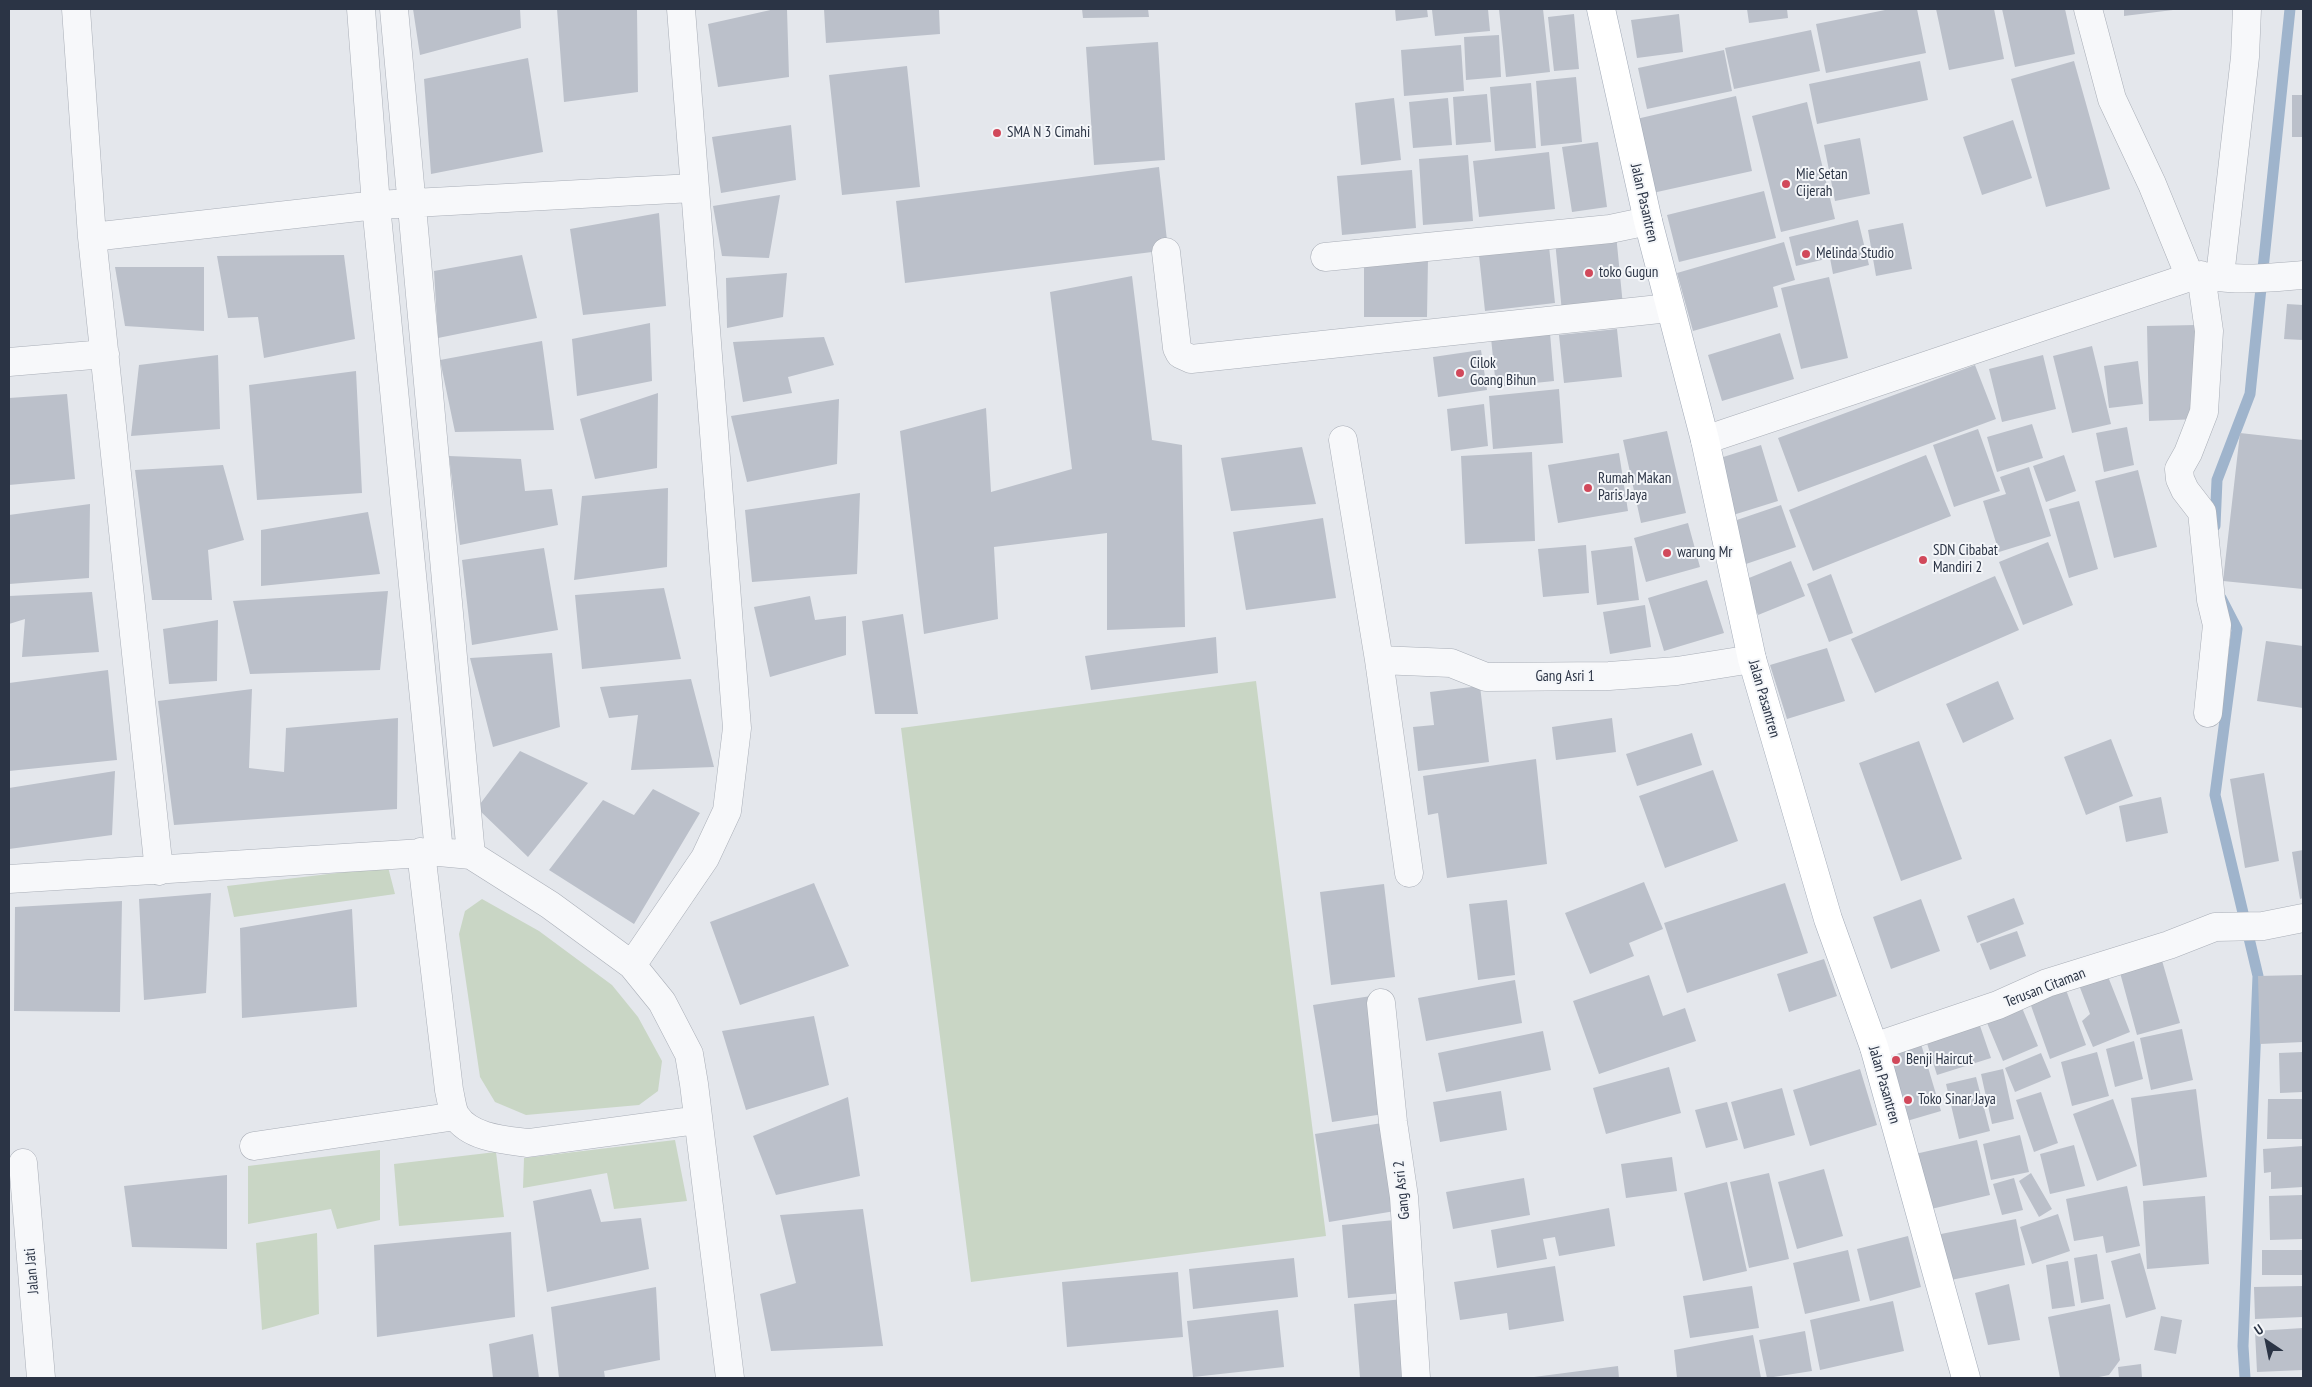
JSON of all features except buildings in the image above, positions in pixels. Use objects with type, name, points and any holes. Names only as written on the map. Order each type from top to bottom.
[{"type":"main road","name":"Jalan Pasantren","points":[[1601,9],[1648,222],[1705,440],[1752,659],[1828,919],[1874,1047],[1966,1378]]},
{"type":"street","points":[[76,9],[92,237],[159,871]]},
{"type":"street","points":[[361,9],[449,1090],[456,1116],[472,1131],[501,1139],[528,1143],[698,1120]]},
{"type":"street","points":[[394,9],[471,855]]},
{"type":"street","points":[[632,965],[705,858],[727,811],[736,728],[681,9]]},
{"type":"street","points":[[2088,9],[2112,99],[2152,184],[2210,276]]},
{"type":"street","points":[[2208,713],[2217,625],[2212,600],[2202,512],[2185,490],[2180,479],[2179,469],[2188,453],[2204,412],[2210,276],[2245,58],[2247,9]]},
{"type":"street","points":[[92,237],[411,202],[694,188]]},
{"type":"street","points":[[1325,258],[1610,229],[1648,222]]},
{"type":"street","points":[[1166,252],[1177,348],[1180,354],[1191,359],[1669,308]]},
{"type":"street","points":[[1705,440],[2210,276],[2291,276]]},
{"type":"street","points":[[9,362],[105,354]]},
{"type":"street","points":[[1343,440],[1379,660],[1409,873]]},
{"type":"street","name":"Gang Asri 1","points":[[1379,660],[1451,663],[1486,677],[1609,676],[1677,671],[1752,659]]},
{"type":"street","points":[[9,880],[430,852],[471,855],[550,905],[632,965],[662,1002],[688,1054],[694,1084],[730,1378]]},
{"type":"street","name":"Terusan Citaman","points":[[1874,1047],[1998,1006],[2047,983],[2169,946],[2215,927],[2263,926],[2303,918]]},
{"type":"street","name":"Gang Asri 2","points":[[1381,1003],[1393,1122],[1404,1197],[1416,1378]]},
{"type":"street","points":[[254,1146],[456,1116]]},
{"type":"street","name":"Jalan Jati","points":[[23,1163],[41,1378]]},
{"type":"green space","points":[[1256,681],[1326,1236],[971,1282],[901,728]]},
{"type":"green space","points":[[388,867],[395,894],[234,917],[227,886]]},
{"type":"green space","points":[[482,899],[539,931],[612,985],[638,1017],[662,1061],[658,1091],[639,1105],[526,1115],[495,1102],[480,1077],[459,934],[465,911]]},
{"type":"green space","points":[[675,1140],[687,1201],[614,1209],[607,1173],[523,1188],[524,1158]]},
{"type":"green space","points":[[380,1150],[380,1220],[337,1229],[331,1209],[248,1224],[248,1166]]},
{"type":"green space","points":[[496,1152],[504,1217],[399,1226],[394,1164]]},
{"type":"green space","points":[[317,1233],[319,1314],[262,1330],[256,1243]]},
{"type":"waterway","points":[[2215,526],[2217,480],[2250,394],[2290,9]]},
{"type":"waterway","points":[[2221,598],[2237,629],[2215,795],[2258,976],[2243,1346],[2245,1378]]},
{"type":"place","name":"SMA N 3 Cimahi","points":[[997,133]]},
{"type":"place","name":"Mie Setan Cijerah","points":[[1786,184]]},
{"type":"place","name":"Melinda Studio","points":[[1806,254]]},
{"type":"place","name":"toko Gugun","points":[[1589,273]]},
{"type":"place","name":"Cilok Goang Bihun","points":[[1460,373]]},
{"type":"place","name":"Rumah Makan Paris Jaya","points":[[1588,488]]},
{"type":"place","name":"warung Mr","points":[[1667,553]]},
{"type":"place","name":"SDN Cibabat Mandiri 2","points":[[1923,560]]},
{"type":"place","name":"Benji Haircut","points":[[1896,1060]]},
{"type":"place","name":"Toko Sinar Jaya","points":[[1908,1100]]}]
